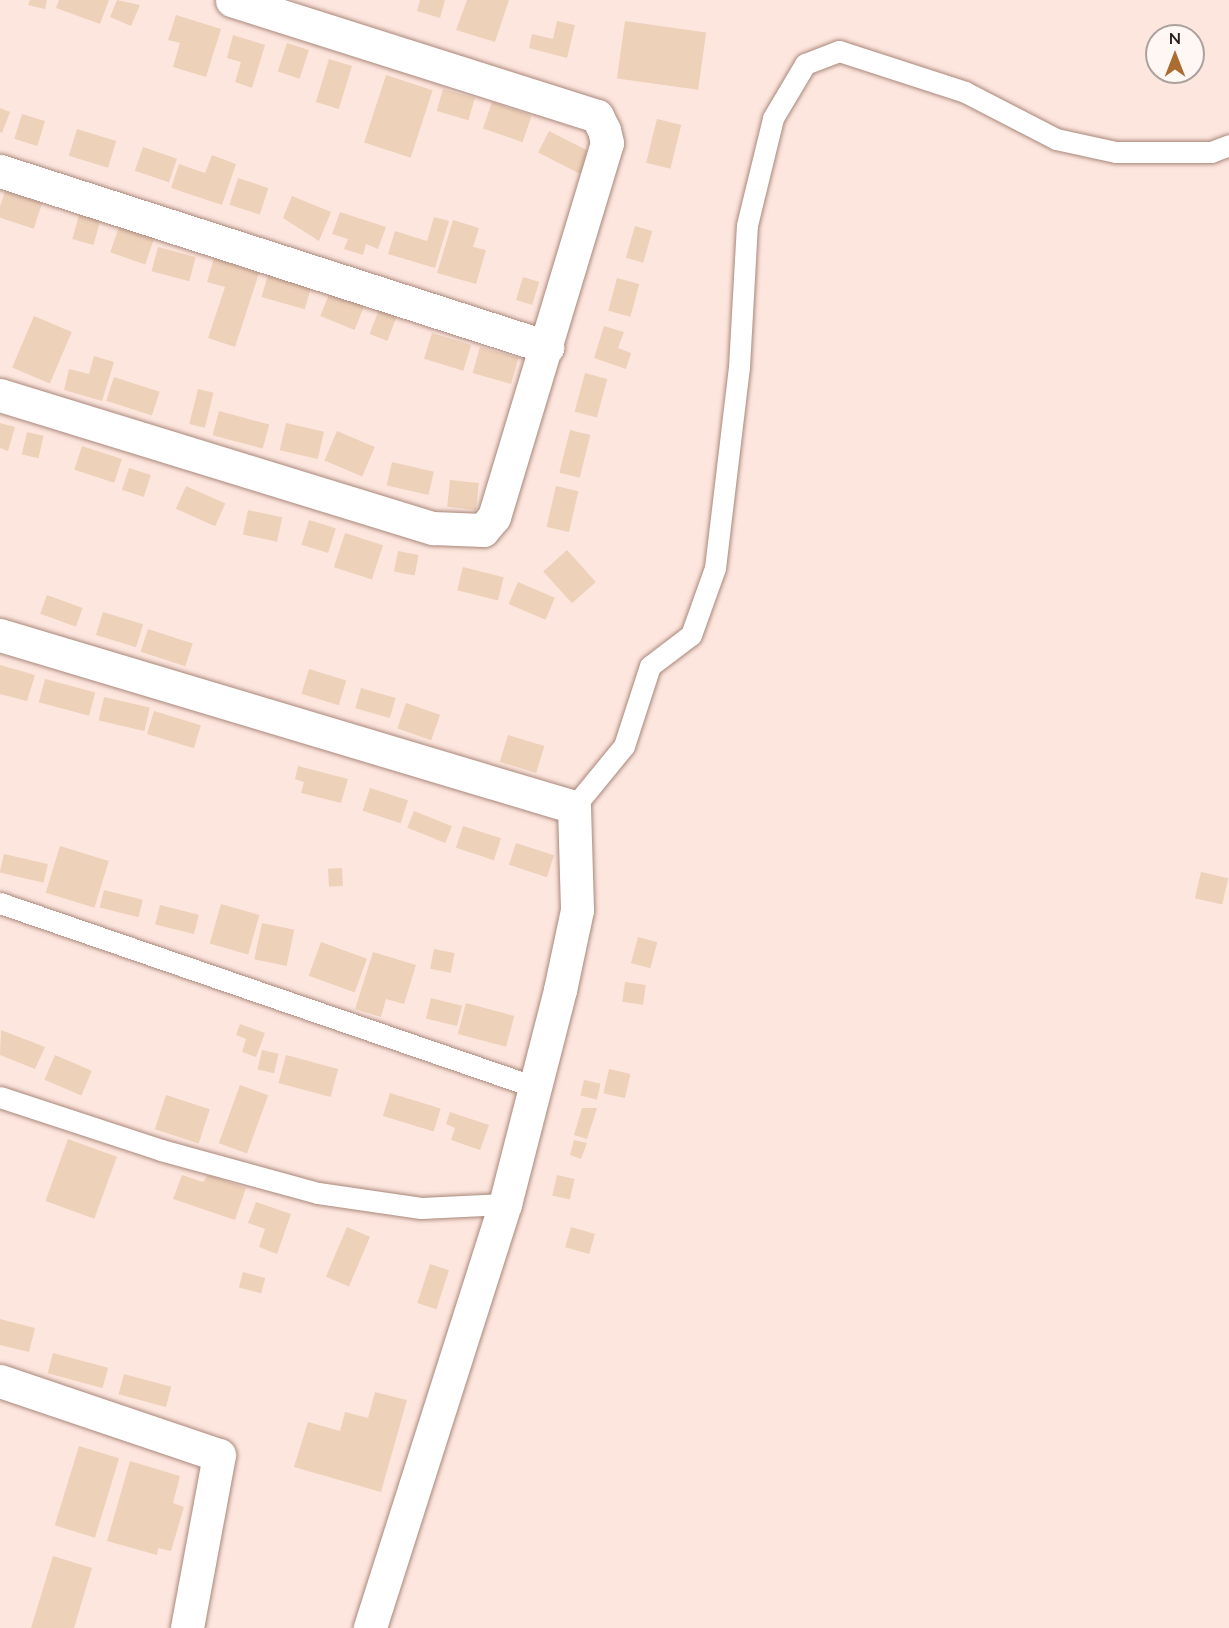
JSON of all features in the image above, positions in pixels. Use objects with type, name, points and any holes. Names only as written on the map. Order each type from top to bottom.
[{"type":"street","points":[[0,395],[433,528],[483,530],[504,495],[607,143],[597,116],[232,0]]},
{"type":"street","points":[[0,171],[547,346]]},
{"type":"street","points":[[0,635],[574,807],[577,910],[535,1087],[505,1204],[370,1628]]},
{"type":"street","points":[[0,1381],[219,1455],[187,1628]]},
{"type":"lane","points":[[574,807],[624,746],[650,666],[691,635],[715,568],[739,368],[747,225],[773,118],[805,64],[839,51],[965,92],[1056,140],[1116,152],[1211,152],[1229,145]]},
{"type":"lane","points":[[0,903],[535,1087]]},
{"type":"lane","points":[[0,1097],[318,1193],[422,1208],[505,1204]]},
{"type":"building","points":[[30,0],[47,0],[45,9],[28,5]]},
{"type":"building","points":[[59,0],[109,0],[100,24],[56,8]]},
{"type":"building","points":[[117,0],[140,5],[131,26],[110,17]]},
{"type":"building","points":[[420,0],[445,0],[440,18],[417,11]]},
{"type":"building","points":[[467,0],[509,0],[495,42],[456,30]]},
{"type":"building","points":[[176,15],[221,29],[206,77],[173,67],[180,43],[168,40]]},
{"type":"building","points":[[557,21],[575,25],[567,58],[529,48],[532,34],[553,39]]},
{"type":"building","points":[[625,21],[706,32],[698,90],[617,78]]},
{"type":"building","points":[[233,35],[265,45],[252,88],[235,82],[241,62],[227,58]]},
{"type":"building","points":[[287,43],[309,50],[300,79],[278,72]]},
{"type":"building","points":[[329,59],[352,66],[339,109],[316,102]]},
{"type":"building","points":[[386,75],[433,90],[411,158],[364,143]]},
{"type":"building","points":[[443,89],[475,98],[468,120],[437,111]]},
{"type":"building","points":[[492,102],[532,116],[523,142],[483,128]]},
{"type":"building","points":[[0,108],[10,112],[2,133],[0,132]]},
{"type":"building","points":[[22,114],[45,121],[37,146],[14,139]]},
{"type":"building","points":[[657,119],[681,125],[670,169],[646,163]]},
{"type":"building","points":[[77,129],[116,141],[108,168],[69,156]]},
{"type":"building","points":[[549,131],[591,152],[580,174],[538,152]]},
{"type":"building","points":[[143,147],[177,159],[169,182],[135,171]]},
{"type":"building","points":[[212,155],[236,164],[222,205],[171,188],[179,164],[205,173]]},
{"type":"building","points":[[238,178],[268,188],[260,215],[229,205]]},
{"type":"building","points":[[5,191],[42,203],[34,229],[0,218],[0,206]]},
{"type":"building","points":[[292,196],[331,212],[319,241],[283,218]]},
{"type":"building","points":[[80,212],[101,218],[93,245],[72,239]]},
{"type":"building","points":[[340,212],[386,227],[378,249],[366,244],[363,255],[344,249],[348,239],[332,234]]},
{"type":"building","points":[[434,217],[449,221],[435,268],[388,254],[395,231],[427,241]]},
{"type":"building","points":[[453,220],[479,228],[473,247],[486,250],[476,284],[437,273]]},
{"type":"building","points":[[120,224],[155,236],[145,264],[110,252]]},
{"type":"building","points":[[635,226],[652,231],[643,263],[626,258]]},
{"type":"building","points":[[158,247],[196,257],[189,281],[152,271]]},
{"type":"building","points":[[214,258],[259,273],[235,347],[208,338],[225,287],[207,282]]},
{"type":"building","points":[[269,271],[312,283],[305,309],[262,297]]},
{"type":"building","points":[[523,277],[539,282],[532,305],[516,300]]},
{"type":"building","points":[[617,278],[639,284],[630,317],[608,311]]},
{"type":"building","points":[[330,292],[364,306],[355,330],[320,316]]},
{"type":"building","points":[[380,307],[398,314],[387,341],[370,334]]},
{"type":"building","points":[[34,316],[72,332],[50,384],[12,368]]},
{"type":"building","points":[[604,326],[624,332],[618,348],[631,353],[626,369],[594,358]]},
{"type":"building","points":[[432,333],[471,345],[463,371],[424,359]]},
{"type":"building","points":[[480,347],[518,358],[511,384],[473,373]]},
{"type":"building","points":[[94,356],[114,362],[102,401],[64,390],[69,369],[89,374]]},
{"type":"building","points":[[585,373],[607,379],[597,418],[575,412]]},
{"type":"building","points":[[114,377],[160,392],[152,416],[106,401]]},
{"type":"building","points":[[198,389],[214,393],[205,428],[189,424]]},
{"type":"building","points":[[219,411],[269,424],[263,449],[213,435]]},
{"type":"building","points":[[0,423],[15,427],[8,451],[0,448]]},
{"type":"building","points":[[286,423],[324,432],[318,459],[280,450]]},
{"type":"building","points":[[570,430],[590,435],[580,478],[559,473]]},
{"type":"building","points":[[337,431],[375,447],[362,476],[324,460]]},
{"type":"building","points":[[27,432],[44,436],[38,458],[22,454]]},
{"type":"building","points":[[82,446],[122,459],[114,483],[74,470]]},
{"type":"building","points":[[392,462],[434,472],[428,495],[387,485]]},
{"type":"building","points":[[129,468],[151,475],[144,497],[122,490]]},
{"type":"building","points":[[450,480],[479,483],[476,510],[447,507]]},
{"type":"building","points":[[186,486],[225,503],[215,526],[176,509]]},
{"type":"building","points":[[556,486],[578,491],[569,532],[547,527]]},
{"type":"building","points":[[248,510],[282,517],[277,542],[243,534]]},
{"type":"building","points":[[309,520],[336,528],[328,553],[301,545]]},
{"type":"building","points":[[345,533],[383,545],[372,580],[334,567]]},
{"type":"building","points":[[567,550],[596,582],[572,603],[543,571]]},
{"type":"building","points":[[398,551],[419,555],[415,576],[394,572]]},
{"type":"building","points":[[463,567],[504,577],[498,600],[457,590]]},
{"type":"building","points":[[518,582],[555,598],[545,620],[509,604]]},
{"type":"building","points":[[47,595],[83,608],[76,627],[40,614]]},
{"type":"building","points":[[103,612],[143,624],[136,647],[96,635]]},
{"type":"building","points":[[148,629],[193,644],[185,666],[141,652]]},
{"type":"building","points":[[0,665],[35,675],[27,701],[0,694]]},
{"type":"building","points":[[309,669],[346,680],[339,705],[301,694]]},
{"type":"building","points":[[45,679],[95,692],[89,716],[39,702]]},
{"type":"building","points":[[361,688],[396,698],[390,718],[355,708]]},
{"type":"building","points":[[104,697],[150,708],[144,731],[99,720]]},
{"type":"building","points":[[406,703],[440,715],[431,740],[397,729]]},
{"type":"building","points":[[154,711],[201,725],[194,748],[147,734]]},
{"type":"building","points":[[508,735],[544,746],[536,773],[500,762]]},
{"type":"building","points":[[298,766],[348,779],[341,803],[301,793],[304,782],[295,779]]},
{"type":"building","points":[[370,788],[408,800],[401,823],[363,811]]},
{"type":"building","points":[[414,811],[452,826],[445,843],[407,828]]},
{"type":"building","points":[[463,826],[501,838],[494,860],[456,848]]},
{"type":"building","points":[[516,843],[554,855],[547,877],[509,865]]},
{"type":"building","points":[[60,846],[109,861],[94,908],[46,893]]},
{"type":"building","points":[[4,854],[48,864],[44,883],[0,873]]},
{"type":"building","points":[[342,868],[343,886],[329,887],[328,869]]},
{"type":"building","points":[[1201,872],[1228,878],[1222,905],[1195,898]]},
{"type":"building","points":[[104,890],[143,900],[138,917],[100,907]]},
{"type":"building","points":[[221,904],[259,915],[248,954],[210,943]]},
{"type":"building","points":[[160,905],[199,915],[194,934],[155,924]]},
{"type":"building","points":[[262,923],[294,930],[287,966],[254,959]]},
{"type":"building","points":[[638,937],[657,942],[650,968],[631,963]]},
{"type":"building","points":[[321,942],[367,959],[355,993],[309,976]]},
{"type":"building","points":[[434,949],[455,953],[451,973],[430,969]]},
{"type":"building","points":[[373,952],[416,965],[404,1004],[386,999],[381,1017],[355,1009]]},
{"type":"building","points":[[625,982],[646,985],[643,1005],[622,1002]]},
{"type":"building","points":[[431,998],[462,1006],[457,1026],[426,1018]]},
{"type":"building","points":[[466,1003],[514,1016],[506,1047],[458,1034]]},
{"type":"building","points":[[240,1024],[265,1033],[256,1057],[242,1052],[246,1039],[236,1035]]},
{"type":"building","points":[[1,1030],[45,1047],[35,1069],[0,1055]]},
{"type":"building","points":[[262,1050],[279,1054],[274,1073],[258,1069]]},
{"type":"building","points":[[55,1055],[92,1071],[81,1095],[44,1080]]},
{"type":"building","points":[[286,1055],[338,1069],[331,1097],[278,1083]]},
{"type":"building","points":[[609,1069],[630,1074],[625,1098],[603,1093]]},
{"type":"building","points":[[584,1080],[601,1084],[597,1099],[580,1096]]},
{"type":"building","points":[[240,1085],[268,1095],[247,1154],[219,1143]]},
{"type":"building","points":[[390,1093],[441,1108],[434,1131],[383,1116]]},
{"type":"building","points":[[166,1095],[210,1109],[199,1143],[155,1129]]},
{"type":"building","points":[[582,1108],[597,1108],[587,1139],[574,1135]]},
{"type":"building","points":[[450,1112],[489,1125],[480,1150],[451,1140],[455,1128],[446,1124]]},
{"type":"building","points":[[68,1139],[117,1157],[94,1219],[45,1201]]},
{"type":"building","points":[[574,1140],[587,1143],[581,1159],[570,1155]]},
{"type":"building","points":[[182,1175],[203,1182],[208,1175],[246,1188],[235,1220],[173,1199]]},
{"type":"building","points":[[557,1175],[575,1179],[570,1200],[552,1195]]},
{"type":"building","points":[[256,1202],[291,1214],[277,1254],[259,1247],[265,1229],[248,1223]]},
{"type":"building","points":[[347,1227],[370,1237],[349,1286],[326,1277]]},
{"type":"building","points":[[571,1227],[595,1234],[589,1254],[565,1247]]},
{"type":"building","points":[[430,1264],[449,1270],[436,1309],[417,1303]]},
{"type":"building","points":[[243,1272],[265,1278],[261,1293],[239,1287]]},
{"type":"building","points":[[0,1319],[35,1328],[29,1352],[0,1345]]},
{"type":"building","points":[[53,1353],[108,1368],[103,1388],[48,1373]]},
{"type":"building","points":[[124,1374],[171,1387],[166,1407],[119,1394]]},
{"type":"building","points":[[375,1392],[407,1400],[381,1492],[294,1467],[308,1422],[340,1431],[345,1412],[368,1418]]},
{"type":"building","points":[[79,1446],[119,1458],[95,1538],[55,1525]]},
{"type":"building","points":[[130,1461],[180,1476],[173,1503],[184,1507],[171,1551],[158,1548],[157,1555],[107,1541]]},
{"type":"building","points":[[53,1556],[92,1568],[74,1628],[31,1628]]}]
